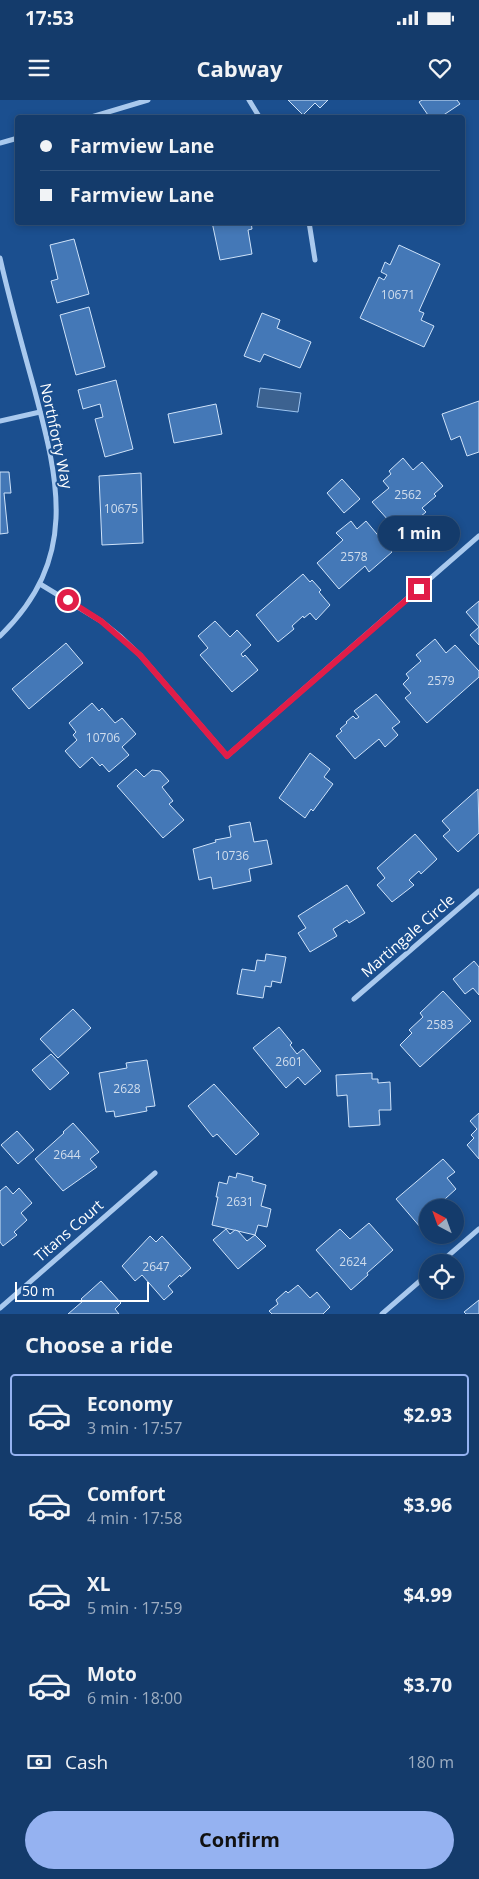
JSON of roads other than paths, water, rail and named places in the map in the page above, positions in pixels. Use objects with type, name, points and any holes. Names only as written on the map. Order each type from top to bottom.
[{"type":"street","points":[[98,115],[148,100]]},
{"type":"street","points":[[249,100],[258,115]]},
{"type":"street","points":[[0,143],[15,139]]},
{"type":"street","points":[[310,225],[316,260]]},
{"type":"street","name":"Northforty Way","points":[[0,258],[53,464],[57,495],[56,526],[50,557],[40,584],[15,622],[0,636]]},
{"type":"street","points":[[0,421],[40,412]]},
{"type":"street","points":[[40,584],[101,621],[121,637],[140,655],[227,756],[479,536]]},
{"type":"street","name":"Martingale Circle","points":[[354,1000],[479,891]]},
{"type":"street","name":"Titans Court","points":[[0,1308],[155,1173]]},
{"type":"street","points":[[450,1254],[479,1229]]},
{"type":"street","points":[[382,1314],[419,1282]]},
{"type":"water","points":[[260,388],[301,393],[298,412],[257,407]]}]
